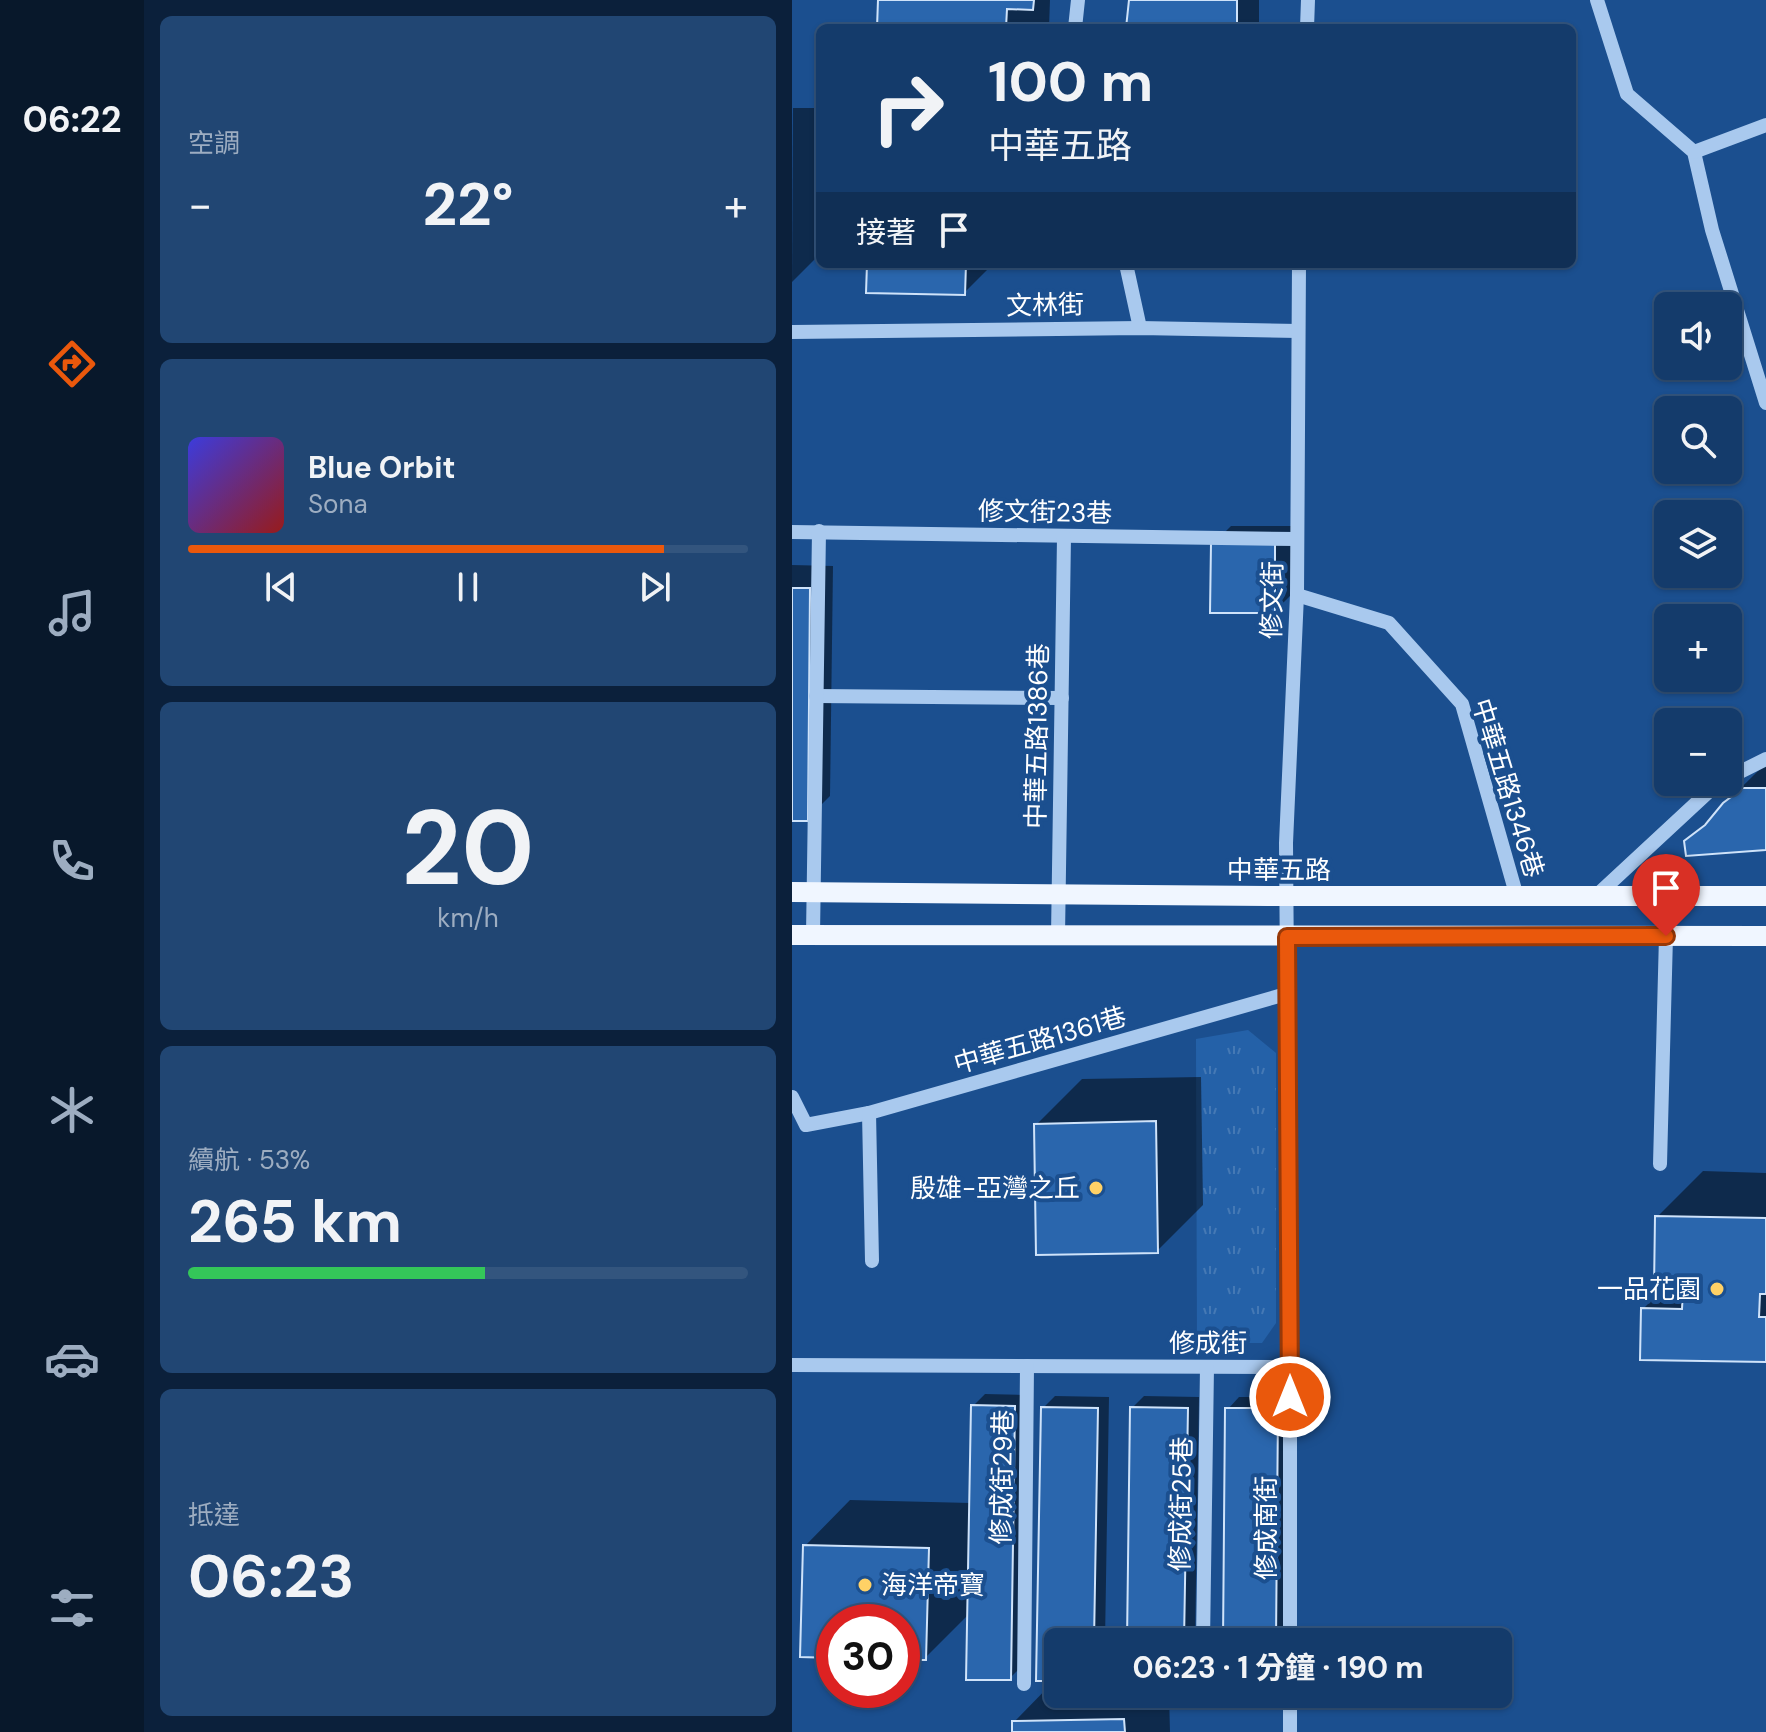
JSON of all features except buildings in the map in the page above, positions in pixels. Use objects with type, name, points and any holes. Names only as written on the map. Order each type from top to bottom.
[{"type":"main road","name":"中華五路","points":[[792,892],[1766,896]]},
{"type":"main road","points":[[792,935],[1766,936]]},
{"type":"street","points":[[1075,24],[1078,0]]},
{"type":"street","points":[[1307,24],[1308,0]]},
{"type":"street","points":[[1597,0],[1627,94],[1694,152],[1712,230],[1766,403]]},
{"type":"street","points":[[1694,152],[1766,125]]},
{"type":"street","points":[[1127,268],[1140,328]]},
{"type":"street","name":"修文街","points":[[1287,937],[1286,843],[1297,595],[1299,268]]},
{"type":"street","name":"文林街","points":[[792,332],[1140,328],[1298,331]]},
{"type":"street","points":[[813,935],[819,531]]},
{"type":"street","name":"修文街23巷","points":[[792,532],[1297,539]]},
{"type":"street","name":"中華五路1386巷","points":[[1058,936],[1064,537]]},
{"type":"street","name":"中華五路1346巷","points":[[1297,595],[1389,623],[1462,704],[1517,897]]},
{"type":"street","points":[[816,696],[1062,698]]},
{"type":"street","points":[[1742,771],[1766,759]]},
{"type":"street","points":[[1595,897],[1704,796]]},
{"type":"street","points":[[1660,1164],[1666,936]]},
{"type":"street","points":[[1287,937],[1290,1367]]},
{"type":"street","name":"中華五路1361巷","points":[[792,1097],[806,1125],[869,1113],[1286,994]]},
{"type":"street","points":[[869,1113],[872,1261]]},
{"type":"street","name":"修成街","points":[[792,1365],[1290,1367]]},
{"type":"street","name":"修成街29巷","points":[[1024,1684],[1027,1366]]},
{"type":"street","name":"修成街25巷","points":[[1203,1628],[1207,1367]]},
{"type":"street","name":"修成南街","points":[[1290,1367],[1290,1628]]},
{"type":"street","points":[[1290,1708],[1290,1732]]},
{"type":"green space","points":[[1248,1030],[1276,1053],[1276,1323],[1262,1343],[1197,1343],[1196,1039]]},
{"type":"place","name":"殷雄-亞灣之丘","points":[[1096,1188]]},
{"type":"place","name":"一品花園","points":[[1717,1289]]},
{"type":"place","name":"海洋帝寶","points":[[865,1585]]},
{"type":"route","points":[[1290,1397],[1287,937],[1666,936]]}]
